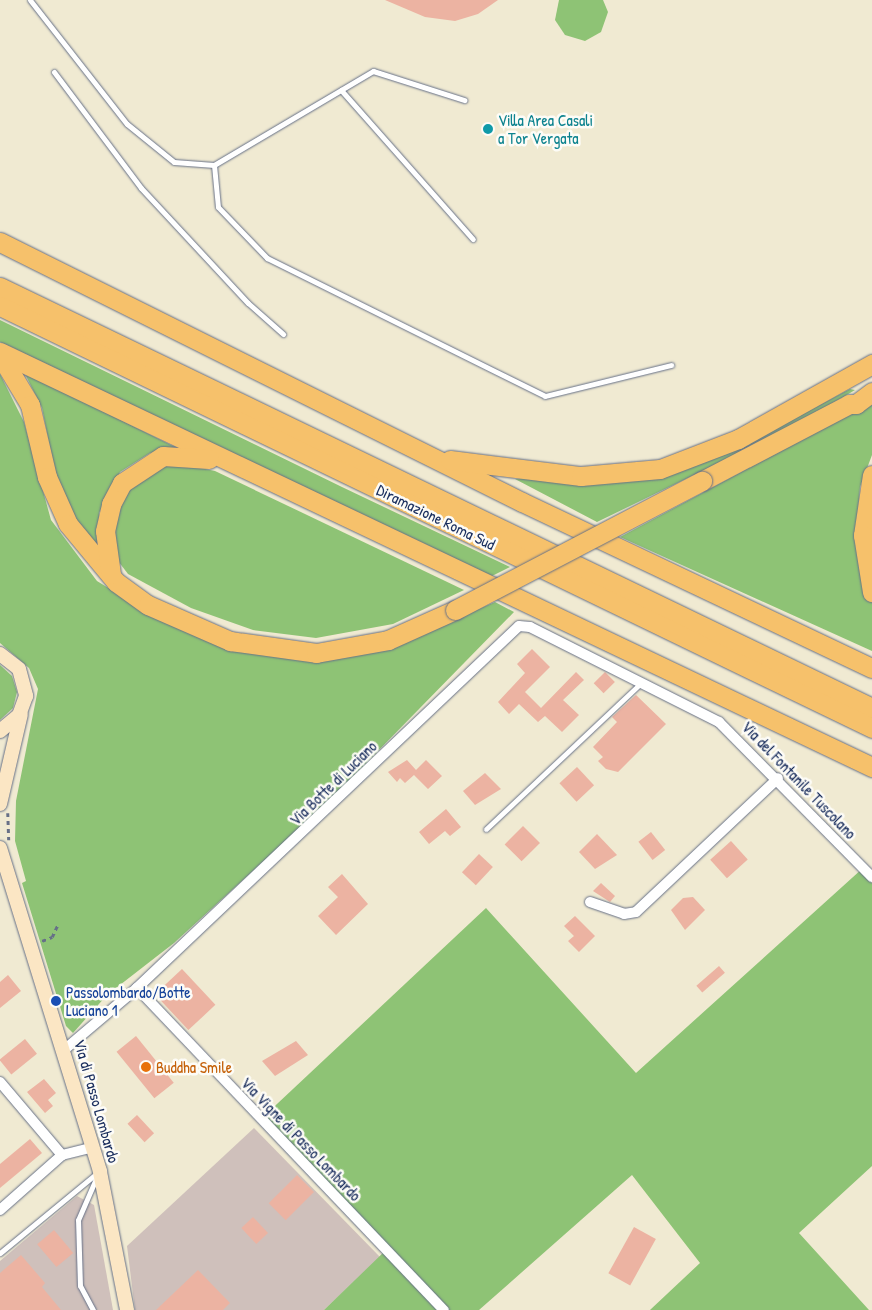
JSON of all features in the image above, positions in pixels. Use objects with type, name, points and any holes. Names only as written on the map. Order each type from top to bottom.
[{"type":"highway","points":[[0,242],[434,458],[872,668]]},
{"type":"highway","name":"Diramazione Roma Sud","points":[[0,287],[872,708]]},
{"type":"highway","name":"Diramazione Roma Sud","points":[[0,306],[872,728]]},
{"type":"highway","points":[[0,354],[872,767]]},
{"type":"highway","points":[[0,354],[30,405],[58,504],[78,539],[111,576],[136,598],[194,628],[279,651],[327,652],[369,645],[455,610],[848,404],[872,380]]},
{"type":"highway","points":[[434,458],[581,476],[660,469],[738,439],[872,364]]},
{"type":"highway","points":[[848,404],[856,404],[872,392]]},
{"type":"highway","points":[[111,576],[105,557],[106,524],[114,496],[131,474],[158,457],[174,454],[246,470]]},
{"type":"highway","points":[[872,475],[863,536],[872,592]]},
{"type":"street","name":"Via Botte di Luciano","points":[[64,1050],[138,988],[515,628],[530,626],[642,681],[725,726]]},
{"type":"street","points":[[0,654],[22,676],[26,696],[0,804]]},
{"type":"street","points":[[0,730],[22,710]]},
{"type":"street","name":"Via del Fontanile Tuscolano","points":[[725,726],[778,778],[872,877]]},
{"type":"street","points":[[0,776],[0,794]]},
{"type":"street","points":[[590,902],[624,914],[636,912],[778,778]]},
{"type":"street","name":"Via di Passo Lombardo","points":[[0,848],[64,1050],[100,1172],[127,1310]]},
{"type":"street","name":"Via Vigne di Passo Lombardo","points":[[138,988],[444,1310]]},
{"type":"street","points":[[0,1082],[62,1155]]},
{"type":"street","points":[[0,1210],[62,1155],[93,1147]]},
{"type":"lane","points":[[30,0],[127,124],[174,162],[214,165],[373,71],[464,100]]},
{"type":"lane","points":[[54,72],[141,188],[242,296],[283,334]]},
{"type":"lane","points":[[341,90],[473,239]]},
{"type":"lane","points":[[214,165],[218,207],[266,258],[545,396],[671,365]]},
{"type":"lane","points":[[486,829],[642,681]]},
{"type":"lane","points":[[0,1253],[100,1172]]},
{"type":"lane","points":[[93,1310],[80,1286],[78,1220],[100,1172]]},
{"type":"path","points":[[31,945],[52,937],[58,924]]},
{"type":"shaded area","points":[[254,1128],[380,1257],[324,1310],[135,1310],[127,1246]]},
{"type":"shaded area","points":[[77,1196],[94,1205],[113,1310],[0,1310],[0,1261]]},
{"type":"green space","points":[[559,0],[603,0],[608,12],[601,32],[585,41],[565,35],[555,20]]},
{"type":"green space","points":[[0,320],[510,567],[490,577],[0,342]]},
{"type":"green space","points":[[24,372],[177,448],[150,453],[120,472],[99,513],[99,547],[73,517],[56,478],[42,408]]},
{"type":"green space","points":[[0,374],[24,422],[51,520],[97,581],[144,610],[263,654],[317,660],[378,652],[495,602],[514,612],[329,801],[174,943],[107,995],[73,1033],[66,1026],[22,883],[26,881],[15,841],[16,801],[38,689],[29,668],[0,643]]},
{"type":"green space","points":[[850,389],[855,390],[791,428],[597,522],[515,479],[668,474],[727,454]]},
{"type":"green space","points":[[872,402],[872,455],[860,487],[857,525],[872,602],[872,651],[620,537]]},
{"type":"green space","points":[[165,461],[215,471],[464,590],[393,624],[316,638],[253,630],[191,608],[128,574],[115,557],[110,537],[121,494]]},
{"type":"green space","points":[[0,665],[12,676],[17,692],[13,708],[0,720]]},
{"type":"green space","points":[[863,868],[872,877],[872,1166],[799,1233],[869,1310],[650,1310],[700,1263],[632,1175],[479,1310],[324,1310],[386,1250],[261,1119],[486,908],[636,1073]]},
{"type":"building","points":[[385,0],[498,0],[478,14],[455,21],[425,17]]},
{"type":"building","points":[[532,649],[550,667],[525,692],[541,708],[576,672],[584,680],[563,700],[579,715],[562,732],[545,716],[538,722],[519,704],[509,714],[498,702],[525,673],[517,664]]},
{"type":"building","points":[[605,672],[615,682],[604,693],[594,683]]},
{"type":"building","points":[[636,695],[666,724],[618,772],[606,769],[598,761],[603,757],[593,747],[617,722],[612,717]]},
{"type":"building","points":[[407,760],[416,770],[426,760],[442,776],[428,789],[414,775],[405,783],[400,778],[397,782],[388,772]]},
{"type":"building","points":[[577,767],[594,785],[576,802],[559,783]]},
{"type":"building","points":[[485,773],[501,789],[475,805],[463,791]]},
{"type":"building","points":[[446,809],[461,827],[450,836],[445,831],[429,844],[419,832]]},
{"type":"building","points":[[523,826],[540,843],[522,861],[505,844]]},
{"type":"building","points":[[651,832],[665,850],[653,860],[638,842]]},
{"type":"building","points":[[597,834],[617,855],[595,869],[579,852]]},
{"type":"building","points":[[731,841],[748,860],[727,878],[710,860]]},
{"type":"building","points":[[479,854],[493,867],[476,885],[462,872]]},
{"type":"building","points":[[342,874],[368,904],[336,935],[318,916],[338,897],[328,887]]},
{"type":"building","points":[[601,883],[615,896],[610,902],[593,891]]},
{"type":"building","points":[[693,897],[705,910],[685,930],[671,910],[683,898]]},
{"type":"building","points":[[575,916],[595,936],[579,952],[568,941],[574,936],[564,926]]},
{"type":"building","points":[[719,966],[725,973],[702,992],[696,986]]},
{"type":"building","points":[[182,969],[215,1005],[188,1030],[155,994]]},
{"type":"building","points":[[8,975],[21,991],[0,1008],[0,982]]},
{"type":"building","points":[[136,1036],[174,1083],[154,1098],[117,1052]]},
{"type":"building","points":[[25,1039],[37,1054],[11,1075],[0,1059]]},
{"type":"building","points":[[296,1041],[308,1055],[275,1076],[262,1061]]},
{"type":"building","points":[[44,1079],[56,1093],[48,1100],[53,1106],[45,1113],[27,1092]]},
{"type":"building","points":[[137,1115],[154,1133],[145,1142],[127,1124]]},
{"type":"building","points":[[30,1139],[42,1153],[0,1188],[0,1164]]},
{"type":"building","points":[[297,1175],[314,1192],[286,1220],[269,1203]]},
{"type":"building","points":[[253,1217],[268,1233],[256,1244],[241,1228]]},
{"type":"building","points":[[634,1227],[656,1239],[630,1285],[608,1273]]},
{"type":"building","points":[[54,1230],[73,1253],[56,1267],[37,1244]]},
{"type":"building","points":[[21,1255],[45,1283],[42,1287],[61,1310],[0,1310],[0,1273]]},
{"type":"building","points":[[198,1270],[230,1303],[223,1310],[156,1310]]},
{"type":"place","name":"Villa Area Casali a Tor Vergata","points":[[488,129]]},
{"type":"place","name":"Passolombardo/Botte Luciano 1","points":[[56,1001]]},
{"type":"place","name":"Buddha Smile","points":[[146,1067]]}]
